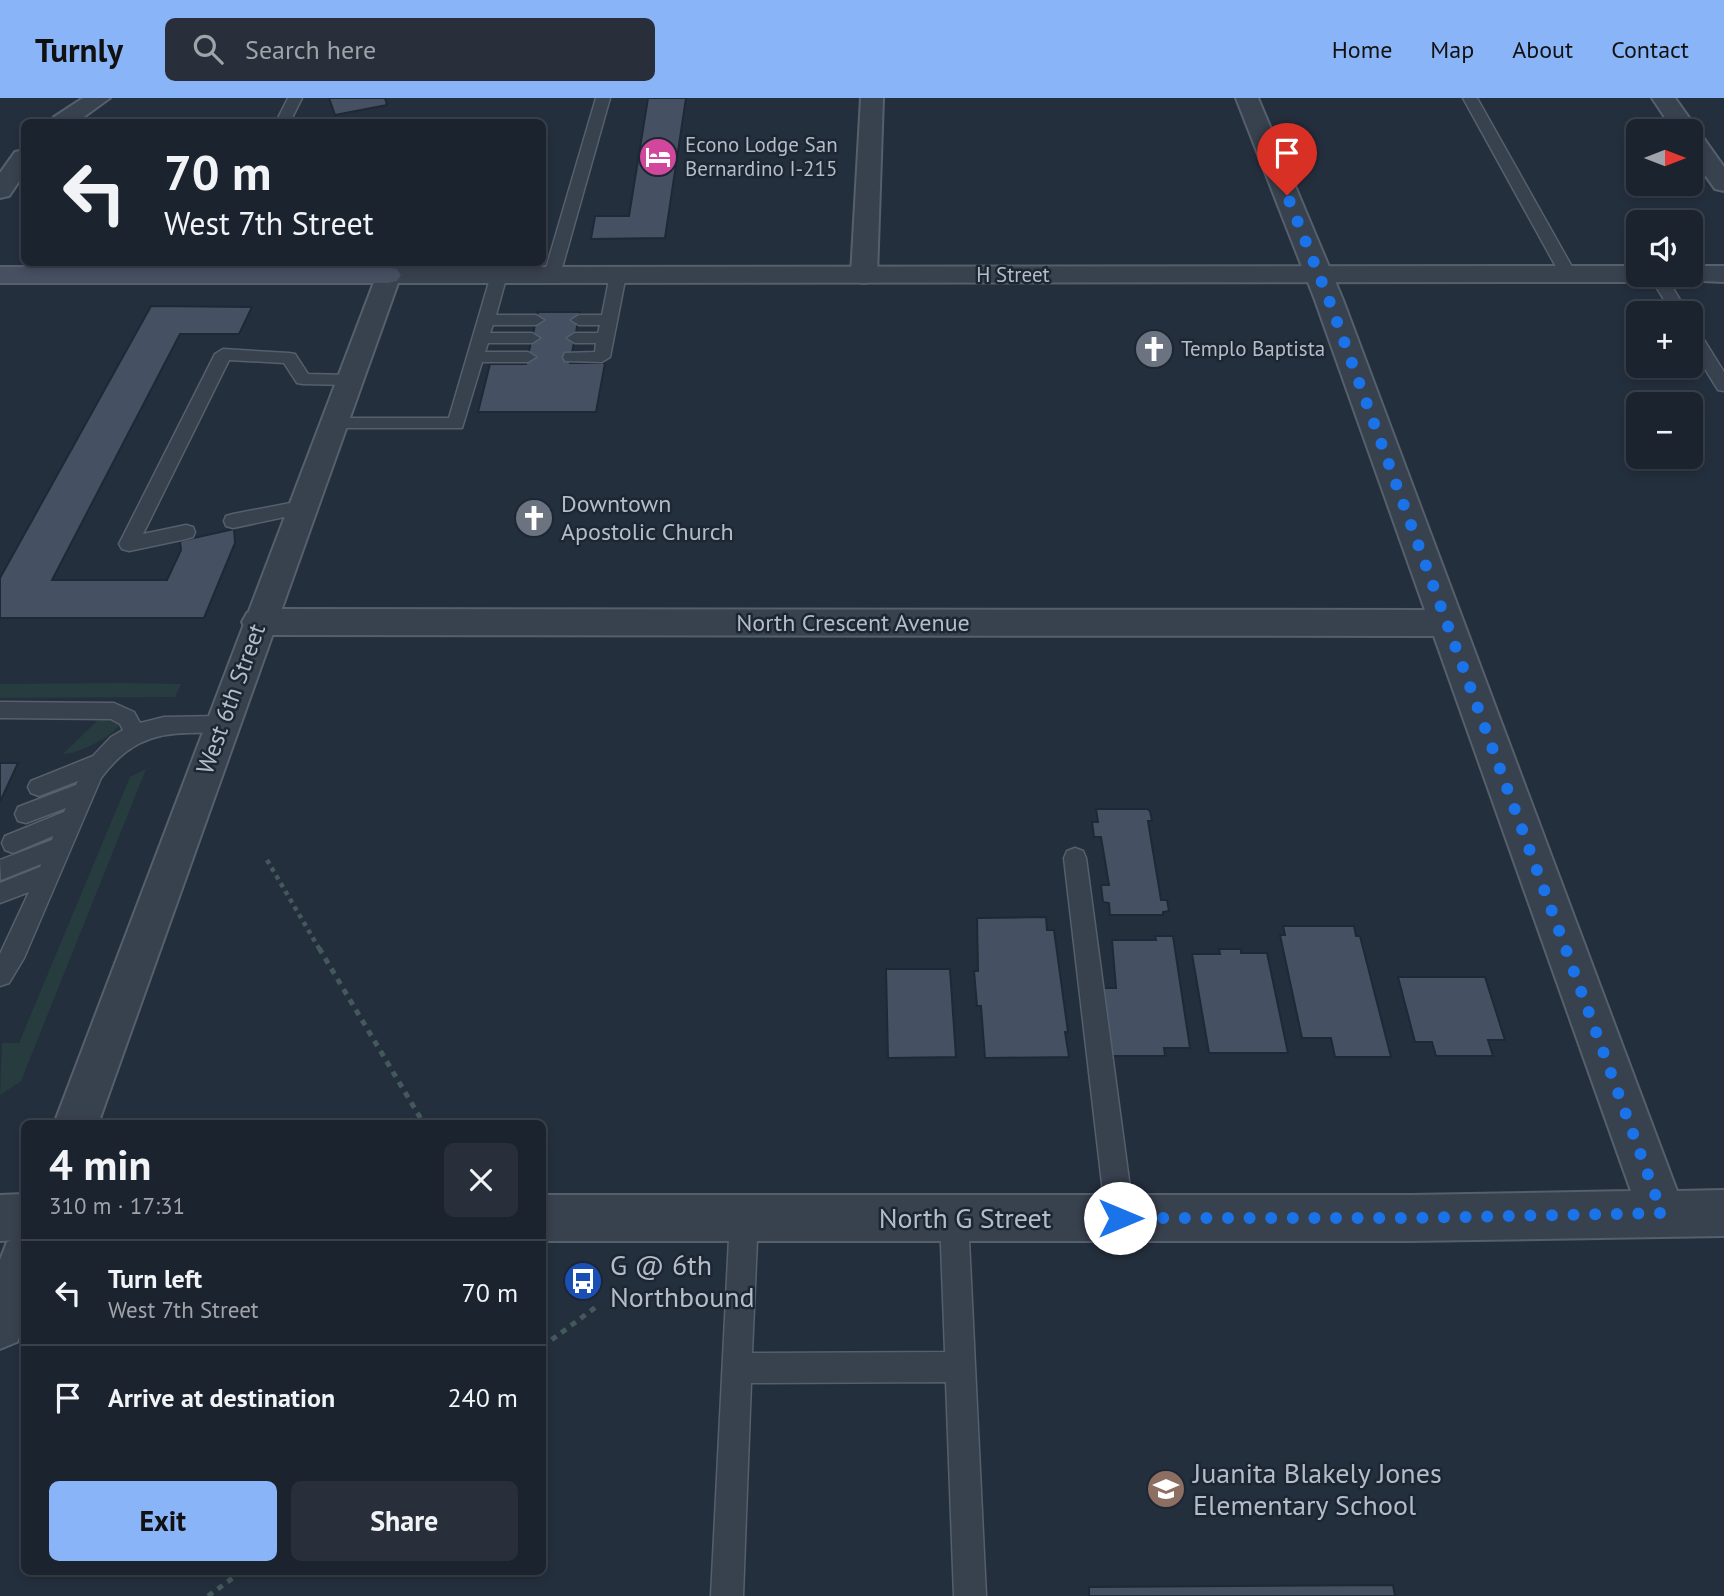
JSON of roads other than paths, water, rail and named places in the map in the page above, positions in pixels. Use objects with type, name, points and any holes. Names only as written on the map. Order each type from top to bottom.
[{"type":"main road","points":[[0,275],[118,268],[388,275]]},
{"type":"street","points":[[67,119],[99,98]]},
{"type":"street","points":[[864,275],[872,98]]},
{"type":"street","points":[[1247,98],[1320,275],[1662,1213]]},
{"type":"street","points":[[1663,98],[1678,119]]},
{"type":"street","points":[[1703,155],[1724,184]]},
{"type":"street","points":[[0,191],[21,161]]},
{"type":"street","name":"H Street","points":[[388,275],[1626,274]]},
{"type":"street","points":[[1703,274],[1724,274]]},
{"type":"street","name":"West 6th Street","points":[[77,1120],[388,275]]},
{"type":"street","name":"North Crescent Avenue","points":[[259,622],[1447,623]]},
{"type":"street","name":"North G Street","points":[[546,1218],[1411,1218],[1724,1213]]},
{"type":"street","points":[[0,1217],[21,1217]]},
{"type":"street","points":[[0,1325],[21,1267]]},
{"type":"lane","points":[[284,119],[295,98]]},
{"type":"lane","points":[[552,275],[603,98]]},
{"type":"lane","points":[[1470,98],[1568,274]]},
{"type":"lane","points":[[332,424],[456,424],[499,275]]},
{"type":"lane","points":[[571,357],[602,357],[618,275]]},
{"type":"lane","points":[[486,320],[536,320]]},
{"type":"lane","points":[[579,320],[610,320]]},
{"type":"lane","points":[[481,338],[532,338]]},
{"type":"lane","points":[[575,338],[606,338]]},
{"type":"lane","points":[[1703,352],[1724,386]]},
{"type":"lane","points":[[186,532],[129,544],[223,354],[289,358],[303,379],[349,380]]},
{"type":"lane","points":[[475,357],[527,357]]},
{"type":"lane","points":[[233,521],[301,507]]},
{"type":"lane","points":[[0,710],[114,711],[127,718],[135,733]]},
{"type":"lane","points":[[0,975],[16,950],[84,791],[105,753],[135,733],[164,724],[221,724]]},
{"type":"lane","points":[[39,787],[100,762]]},
{"type":"lane","points":[[26,814],[84,791]]},
{"type":"lane","points":[[13,843],[72,819]]},
{"type":"lane","points":[[1,870],[61,846]]},
{"type":"lane","points":[[1075,858],[1120,1218]]},
{"type":"lane","points":[[0,893],[49,874]]},
{"type":"lane","points":[[727,1596],[744,1218]]},
{"type":"lane","points":[[954,1218],[970,1596]]},
{"type":"lane","points":[[737,1368],[960,1367]]},
{"type":"place","name":"Econo Lodge San Bernardino I-215","points":[[658,157]]},
{"type":"place","name":"Templo Baptista","points":[[1154,349]]},
{"type":"place","name":"Downtown Apostolic Church","points":[[534,518]]},
{"type":"place","name":"G @ 6th Northbound","points":[[583,1281]]},
{"type":"place","name":"Juanita Blakely Jones Elementary School","points":[[1166,1489]]}]
